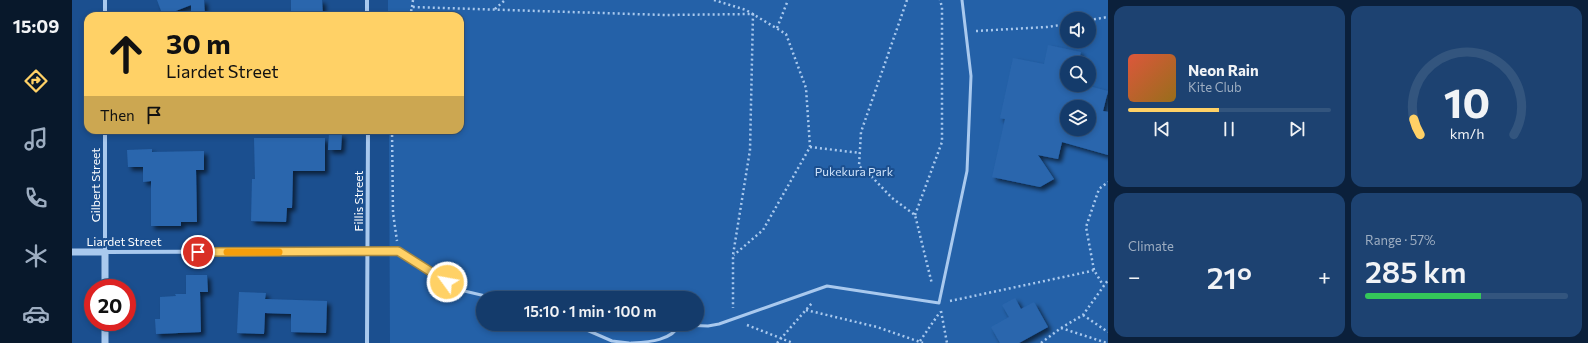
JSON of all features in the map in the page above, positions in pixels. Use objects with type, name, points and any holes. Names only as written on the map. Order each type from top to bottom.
[{"type":"street","points":[[105,0],[105,12]]},
{"type":"street","points":[[367,0],[367,12]]},
{"type":"street","name":"Gilbert Street","points":[[105,134],[105,279]]},
{"type":"street","name":"Fillis Street","points":[[367,343],[368,134]]},
{"type":"street","name":"Liardet Street","points":[[72,252],[368,251]]},
{"type":"street","points":[[105,331],[105,343]]},
{"type":"lane","points":[[704,326],[733,320],[827,286],[939,303],[967,171],[971,76],[962,0]]},
{"type":"lane","points":[[368,251],[398,251],[460,290],[476,294]]},
{"type":"lane","points":[[589,331],[612,341],[630,343],[657,340],[670,335],[674,331]]},
{"type":"path","points":[[411,12],[413,0]]},
{"type":"path","points":[[495,10],[505,0]]},
{"type":"path","points":[[716,0],[746,10],[786,34],[806,88],[810,147],[763,230],[733,255]]},
{"type":"path","points":[[777,28],[788,0]]},
{"type":"path","points":[[908,0],[861,132],[859,166],[892,198],[914,215]]},
{"type":"path","points":[[940,0],[942,7],[942,142],[914,215],[929,277],[939,303],[947,343]]},
{"type":"path","points":[[412,7],[665,15],[752,14]]},
{"type":"path","points":[[752,14],[750,150],[733,255],[733,320],[793,343]]},
{"type":"path","points":[[1096,19],[1108,17]]},
{"type":"path","points":[[966,32],[1060,25]]},
{"type":"path","points":[[392,134],[393,212],[398,251]]},
{"type":"path","points":[[810,147],[860,153]]},
{"type":"path","points":[[1103,285],[1094,270],[1086,227],[1099,189],[1108,182]]},
{"type":"path","points":[[939,303],[1094,270]]},
{"type":"path","points":[[1041,343],[1061,328],[1083,315],[1108,280]]},
{"type":"path","points":[[777,343],[827,286]]},
{"type":"path","points":[[806,310],[877,327],[921,342],[941,312]]},
{"type":"path","points":[[1083,315],[1108,332]]},
{"type":"path","points":[[1061,328],[1107,343]]},
{"type":"green space","name":"Pukekura Park","points":[[388,0],[1108,0],[1108,343],[390,343],[389,134],[464,134],[464,12],[388,12]]},
{"type":"building","points":[[157,0],[204,0],[205,12],[191,12],[191,5],[173,12],[162,12]]},
{"type":"building","points":[[291,0],[322,0],[323,12],[291,12]]},
{"type":"building","points":[[1048,45],[1081,52],[1080,56],[1060,56],[1060,92],[1096,92],[1096,88],[1108,91],[1103,111],[1108,112],[1108,155],[1062,142],[1058,159],[1038,155],[1054,179],[1040,187],[992,177],[1005,119],[1000,118],[1013,58],[1044,64]]},
{"type":"building","points":[[329,134],[342,134],[341,150],[328,150]]},
{"type":"building","points":[[254,138],[325,138],[325,171],[293,171],[292,208],[287,208],[286,222],[251,221],[252,179],[255,179]]},
{"type":"building","points":[[152,149],[152,152],[204,151],[204,170],[196,170],[197,222],[181,222],[181,226],[151,226],[151,181],[143,182],[143,167],[128,167],[127,150]]},
{"type":"building","points":[[186,275],[207,275],[208,292],[200,292],[201,332],[156,334],[155,319],[160,319],[160,297],[176,296],[175,294],[186,294]]},
{"type":"building","points":[[239,292],[266,293],[265,299],[327,301],[326,333],[291,332],[291,314],[265,313],[264,334],[237,333]]},
{"type":"building","points":[[1015,298],[1021,309],[1034,302],[1048,327],[1019,343],[1000,343],[991,327],[1009,317],[1002,305]]},
{"type":"slow traffic","points":[[227,252],[279,252]]},
{"type":"route","points":[[198,252],[398,251],[447,282]]}]
